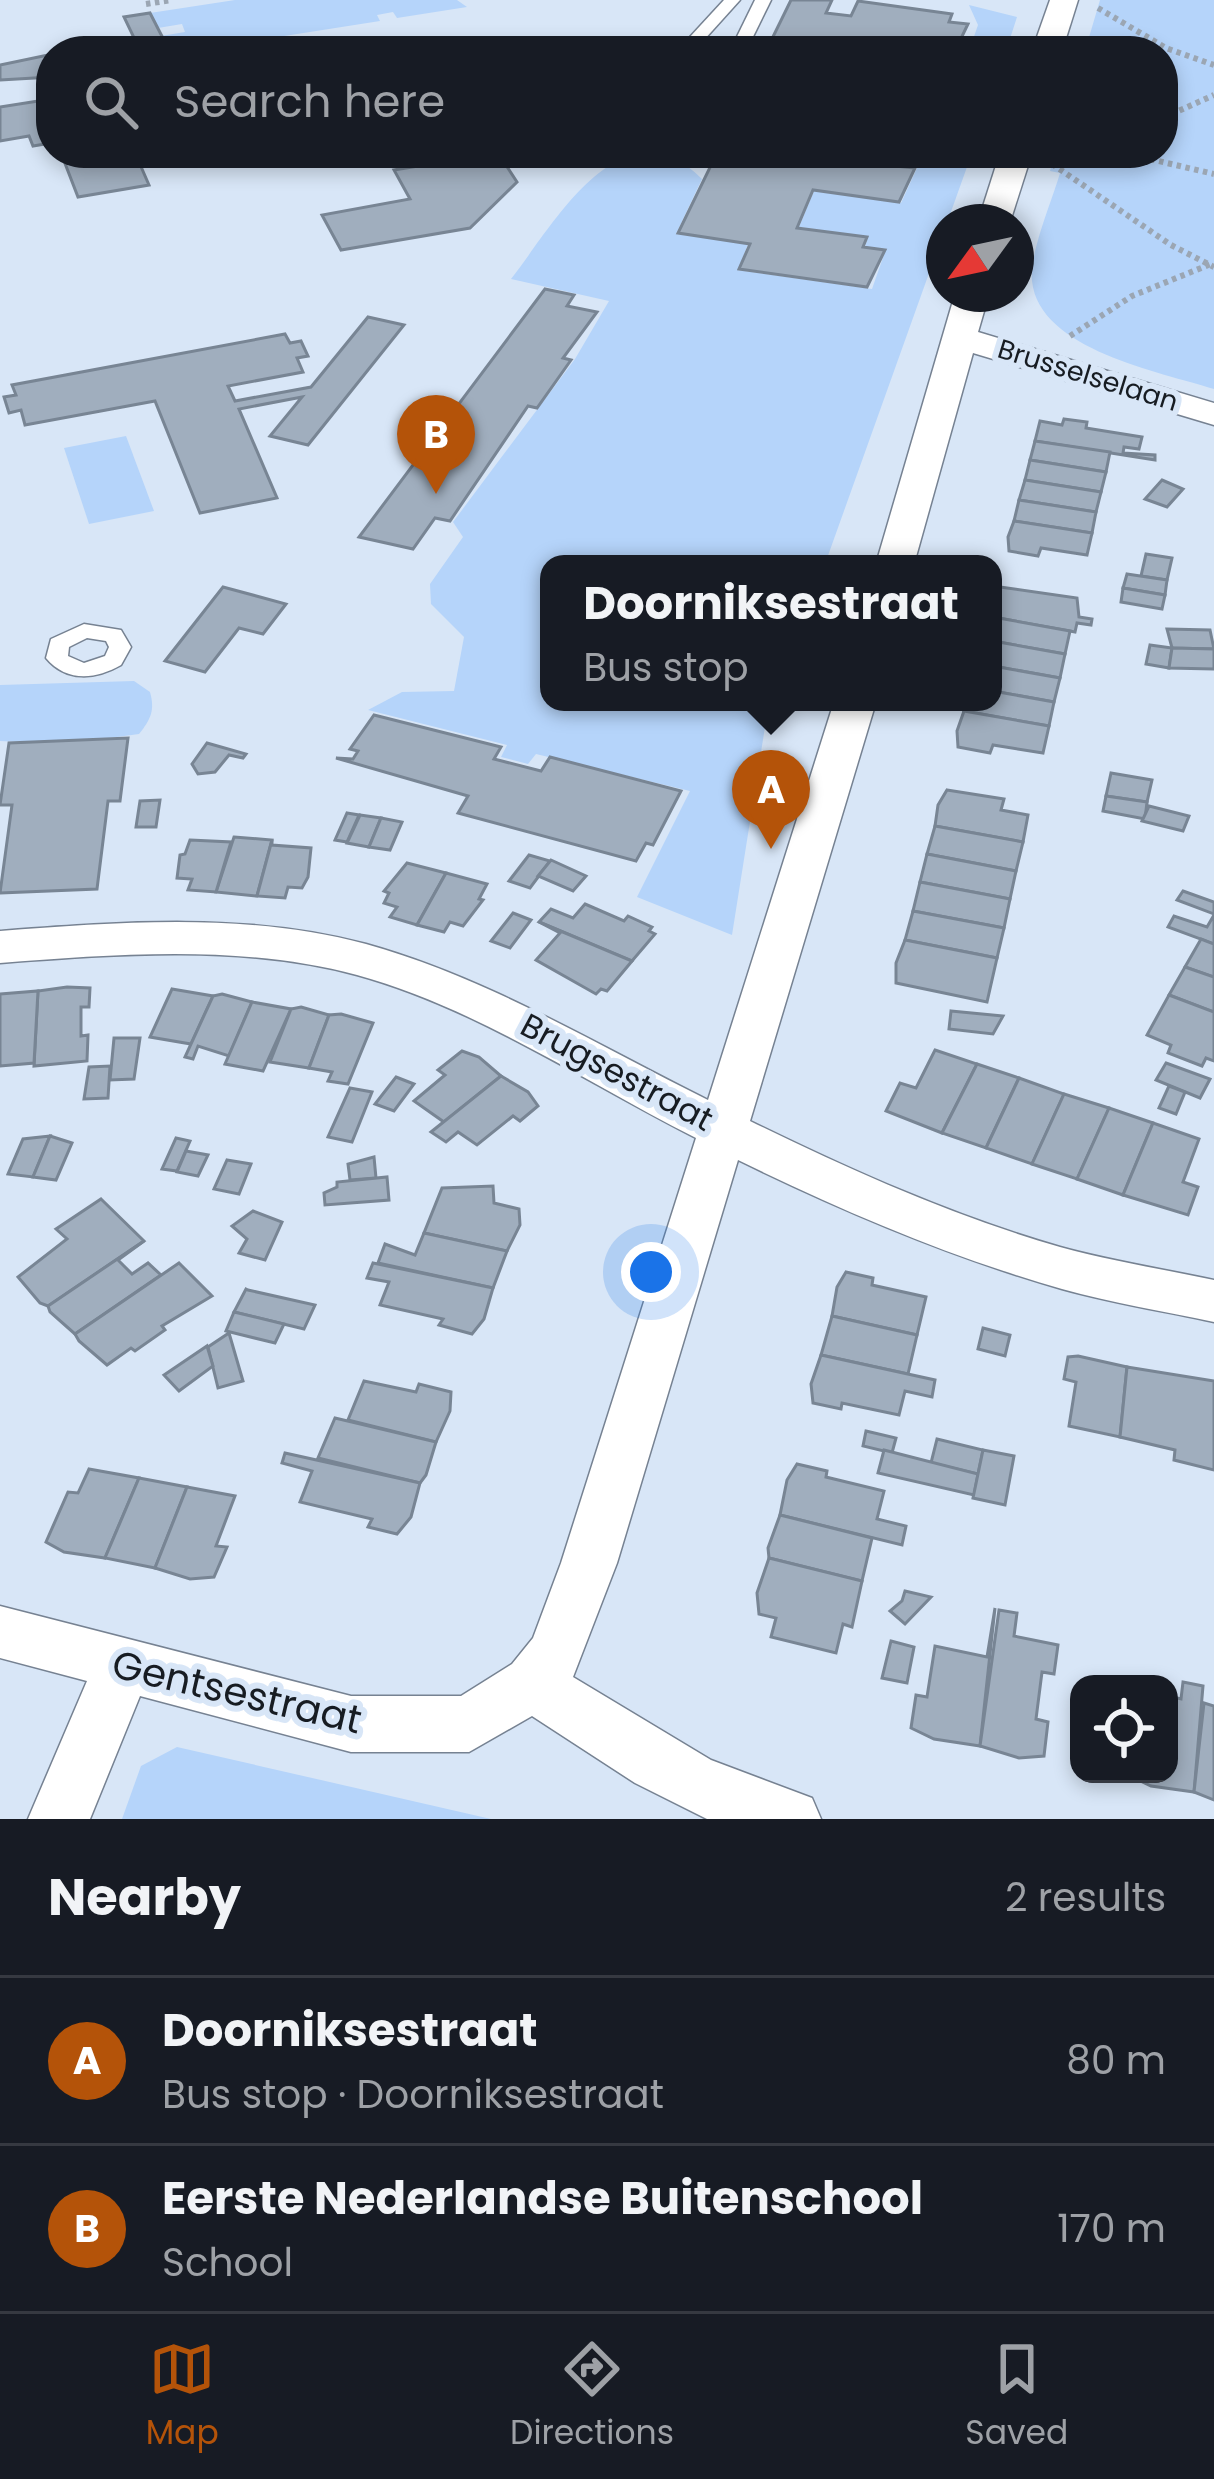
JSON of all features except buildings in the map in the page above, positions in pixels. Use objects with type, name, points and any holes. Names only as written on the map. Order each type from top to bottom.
[{"type":"street","points":[[1057,36],[1079,2]]},
{"type":"street","points":[[1004,204],[1023,168]]},
{"type":"street","points":[[898,555],[968,312]]},
{"type":"street","name":"Brusselselaan","points":[[962,338],[1214,414]]},
{"type":"street","points":[[790,1819],[764,1813],[623,1744],[533,1683],[556,1653],[590,1563],[852,711]]},
{"type":"street","name":"Brugsestraat","points":[[0,947],[68,941],[258,944],[358,958],[459,991],[517,1018],[721,1129],[854,1193],[1063,1268],[1214,1301]]},
{"type":"street","name":"Gentsestraat","points":[[0,1633],[351,1724],[469,1724],[533,1683]]},
{"type":"street","points":[[59,1819],[122,1667]]},
{"type":"lane","points":[[699,36],[732,0]]},
{"type":"lane","points":[[745,36],[763,0]]},
{"type":"path","points":[[146,4],[172,0]]},
{"type":"path","points":[[1079,2],[1143,36]]},
{"type":"path","points":[[1178,52],[1214,65]]},
{"type":"path","points":[[1178,111],[1214,95]]},
{"type":"path","points":[[1178,166],[1214,174]]},
{"type":"path","points":[[1057,168],[1076,176],[1161,239],[1212,265]]},
{"type":"path","points":[[1031,356],[1132,296],[1212,265]]},
{"type":"shaded area","points":[[235,0],[457,0],[467,7],[397,18],[393,12],[377,15],[380,21],[284,36],[161,36],[185,32],[182,24],[158,28],[150,13]]},
{"type":"shaded area","points":[[1100,0],[1214,0],[1214,389],[1135,366],[1079,341],[1056,325],[1040,305],[1034,287],[1037,242],[1060,173],[1051,168],[1178,168],[1178,36],[1089,36]]},
{"type":"shaded area","points":[[969,5],[1017,17],[1011,36],[974,36],[978,25]]},
{"type":"shaded area","points":[[608,168],[687,168],[702,179],[676,234],[748,244],[738,270],[872,289],[886,249],[865,247],[868,237],[799,227],[814,191],[901,203],[917,168],[967,168],[954,204],[926,204],[926,282],[828,555],[540,555],[540,711],[771,711],[732,935],[637,897],[690,791],[536,754],[528,764],[501,757],[507,745],[368,710],[402,692],[454,691],[464,637],[431,604],[430,584],[463,537],[453,522],[575,359],[609,301],[511,279],[570,202]]},
{"type":"shaded area","points":[[126,436],[154,511],[89,524],[64,448]]},
{"type":"shaded area","points":[[134,681],[150,692],[152,704],[139,734],[65,744],[0,741],[0,685]]},
{"type":"shaded area","points":[[177,1747],[491,1819],[122,1819],[141,1766]]},
{"type":"place","name":"Eerste Nederlandse Buitenschool","points":[[436,494]]},
{"type":"place","name":"Doorniksestraat","points":[[771,849]]}]
